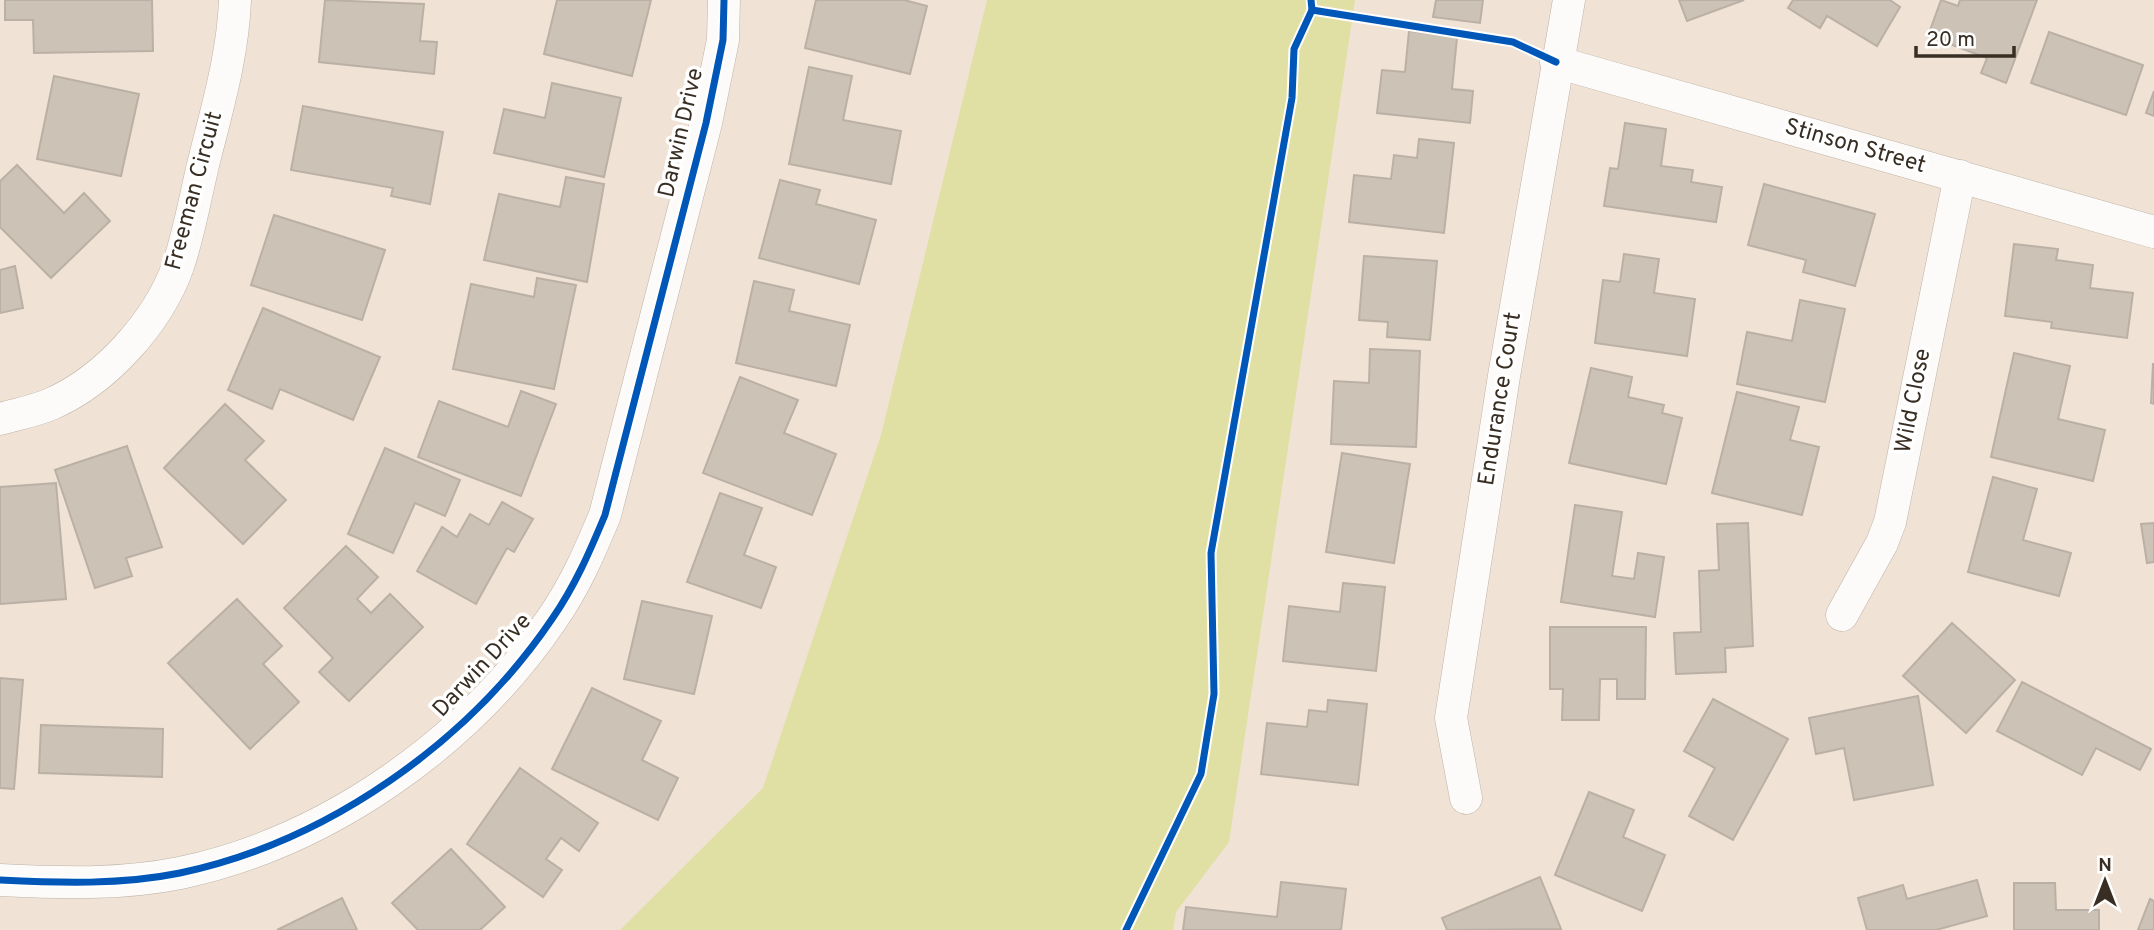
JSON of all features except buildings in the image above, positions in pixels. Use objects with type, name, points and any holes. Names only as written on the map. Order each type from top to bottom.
[{"type":"street","name":"Freeman Circuit","points":[[0,419],[52,404],[95,376],[131,345],[158,306],[178,266],[226,72],[235,0]]},
{"type":"street","name":"Darwin Drive","points":[[0,880],[114,881],[180,873],[242,855],[296,834],[348,808],[398,776],[442,739],[520,662],[553,618],[582,570],[605,515],[706,123],[723,40],[724,0]]},
{"type":"street","name":"Endurance Court","points":[[1466,798],[1451,718],[1556,61],[1569,0]]},
{"type":"street","name":"Stinson Street","points":[[1556,61],[2154,232]]},
{"type":"street","name":"Wild Close","points":[[1842,615],[1882,543],[1890,522],[1959,176]]},
{"type":"shaded area","points":[[987,0],[1355,0],[1229,842],[1176,912],[1173,930],[620,930],[763,788],[881,435]]},
{"type":"cycle path","points":[[0,880],[90,882],[158,877],[235,858],[288,838],[340,812],[390,781],[436,746],[479,707],[518,664],[568,594],[605,515],[706,123],[723,40],[724,0]]},
{"type":"cycle path","points":[[1126,930],[1201,774],[1214,694],[1211,553],[1292,98],[1294,49],[1312,10],[1311,0]]},
{"type":"cycle path","points":[[1312,10],[1513,42],[1556,62]]}]
